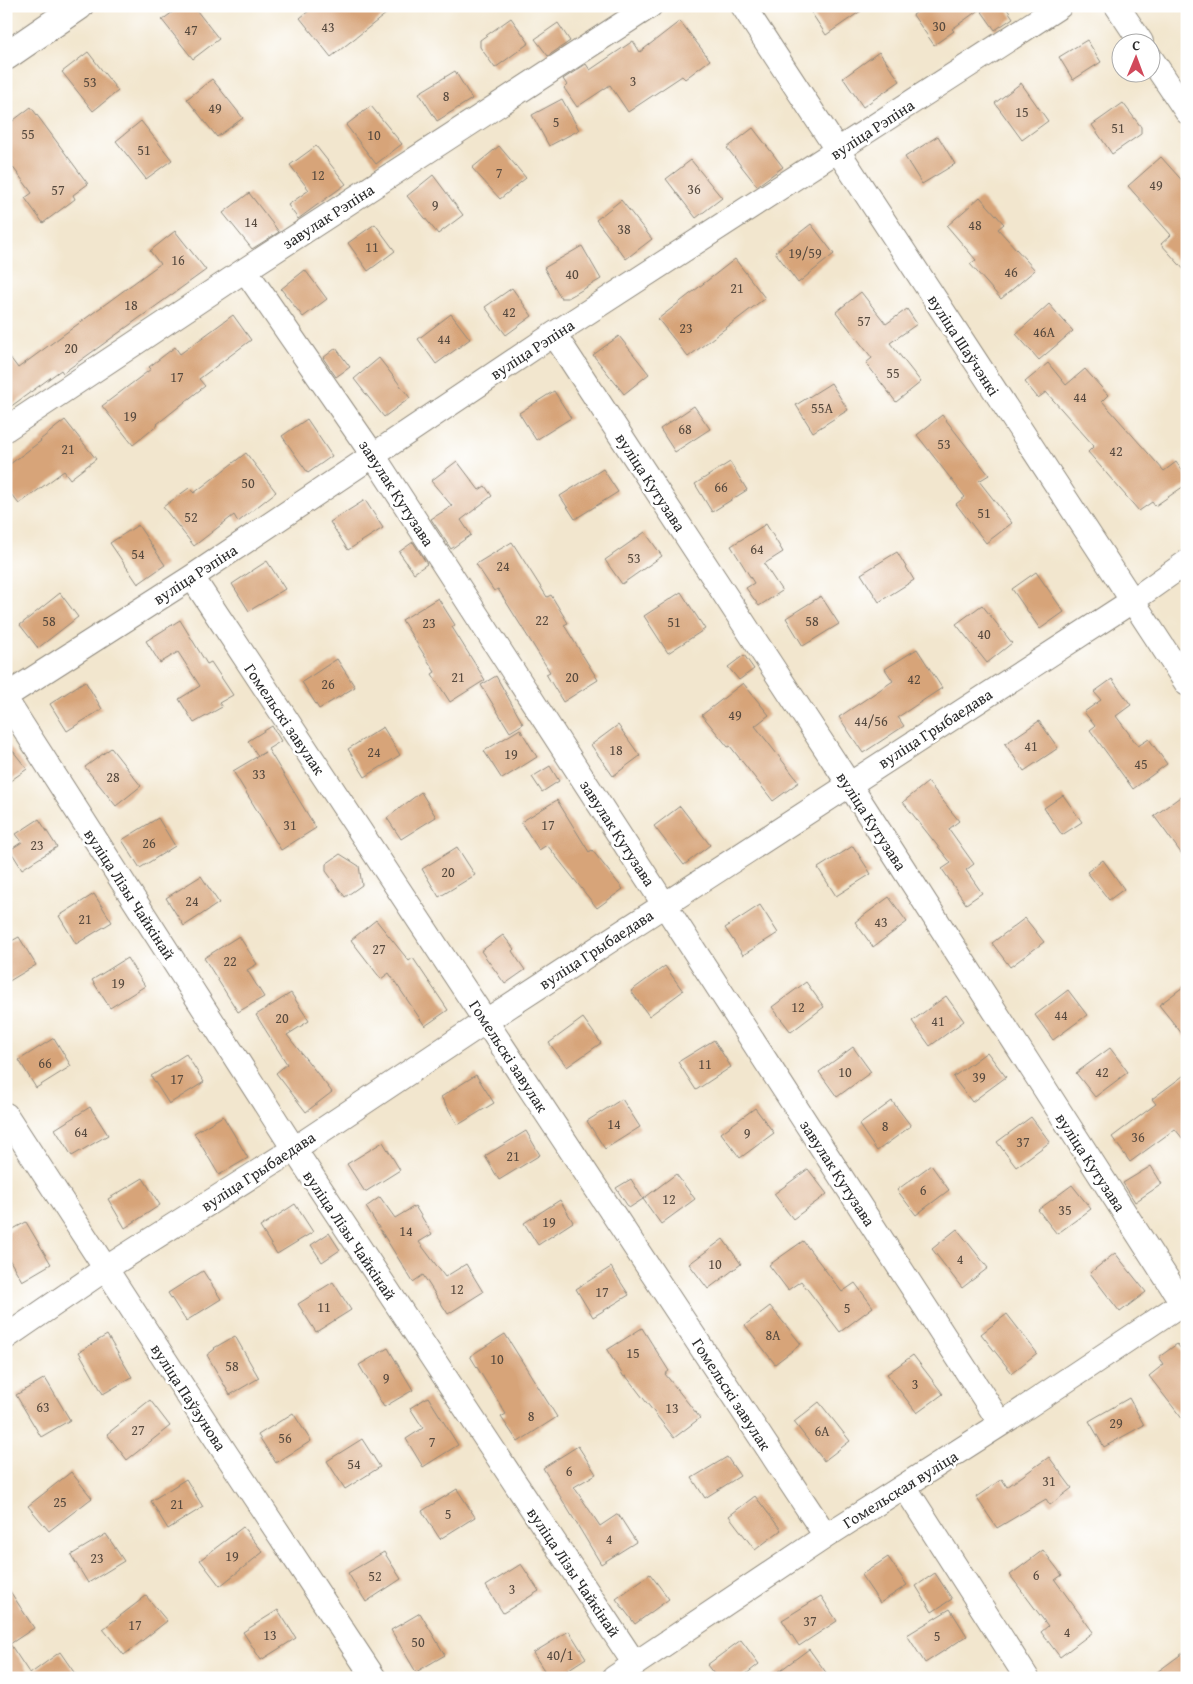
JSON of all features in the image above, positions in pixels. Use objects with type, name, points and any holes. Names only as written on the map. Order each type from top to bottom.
[{"type":"main road","points":[[6,56],[79,6]]},
{"type":"street","name":"завулак Рэпіна","points":[[6,429],[244,270],[650,6]]},
{"type":"street","name":"вуліца Шаўчэнкі","points":[[742,6],[836,152],[1187,684]]},
{"type":"street","name":"вуліца Рэпіна","points":[[6,696],[192,577],[554,334],[1060,6]]},
{"type":"street","points":[[1117,6],[1134,32]]},
{"type":"street","points":[[1160,72],[1187,112]]},
{"type":"street","name":"завулак Кутузава","points":[[244,270],[373,455],[1001,1424]]},
{"type":"street","name":"вуліца Кутузава","points":[[554,334],[849,784],[1185,1304]]},
{"type":"street","name":"вуліца Грыбаедава","points":[[6,1337],[106,1268],[294,1149],[486,1021],[1132,600],[1187,562]]},
{"type":"street","name":"Гомельскі завулак","points":[[192,577],[826,1536]]},
{"type":"street","name":"вуліца Лізы Чайкінай","points":[[6,700],[294,1149],[635,1664]]},
{"type":"street","name":"вуліца Паўзунова","points":[[6,1115],[374,1678]]},
{"type":"street","name":"Гомельская вуліца","points":[[614,1678],[826,1536],[1185,1304]]},
{"type":"street","points":[[904,1486],[1028,1678]]},
{"type":"building","points":[[181,6],[193,6],[219,39],[193,59],[162,20]]},
{"type":"building","points":[[315,6],[396,6],[331,57],[300,18]]},
{"type":"building","points":[[807,6],[868,6],[826,35]]},
{"type":"building","points":[[926,6],[1005,6],[1013,18],[995,30],[980,9],[952,29],[954,31],[934,45],[913,15]]},
{"type":"building","points":[[511,18],[529,43],[495,68],[480,47],[480,40]]},
{"type":"building","points":[[680,21],[710,60],[685,79],[682,76],[628,112],[610,85],[577,107],[564,88],[567,85],[563,79],[586,64],[590,70],[633,41],[640,52]]},
{"type":"building","points":[[558,23],[570,41],[548,56],[535,39]]},
{"type":"building","points":[[1087,40],[1101,62],[1073,80],[1059,57]]},
{"type":"building","points":[[88,52],[118,91],[93,111],[62,72]]},
{"type":"building","points":[[879,52],[900,81],[863,107],[843,78]]},
{"type":"building","points":[[455,71],[472,99],[437,121],[419,93]]},
{"type":"building","points":[[212,79],[243,118],[217,137],[187,99]]},
{"type":"building","points":[[1021,83],[1048,121],[1022,140],[995,103]]},
{"type":"building","points":[[562,99],[579,130],[549,146],[532,115]]},
{"type":"building","points":[[1123,103],[1141,127],[1141,134],[1112,154],[1092,125]]},
{"type":"building","points":[[371,106],[402,144],[376,164],[346,125]]},
{"type":"building","points":[[31,107],[88,184],[73,195],[75,199],[43,223],[25,198],[32,193],[6,158],[6,126]]},
{"type":"building","points":[[141,121],[172,160],[146,179],[116,141]]},
{"type":"building","points":[[753,128],[783,167],[757,186],[727,148]]},
{"type":"building","points":[[938,136],[955,164],[922,184],[905,157]]},
{"type":"building","points":[[316,146],[346,184],[298,219],[288,205],[309,190],[290,165]]},
{"type":"building","points":[[499,146],[526,178],[500,199],[472,168]]},
{"type":"building","points":[[1161,157],[1187,186],[1187,273],[1161,244],[1171,235],[1128,186]]},
{"type":"building","points":[[691,160],[722,198],[696,218],[666,179]]},
{"type":"building","points":[[433,175],[463,215],[438,234],[407,196]]},
{"type":"building","points":[[249,193],[279,232],[252,249],[223,213]]},
{"type":"building","points":[[980,197],[1004,224],[998,229],[1035,270],[1001,299],[970,264],[976,260],[947,226]]},
{"type":"building","points":[[621,200],[652,239],[626,259],[596,220]]},
{"type":"building","points":[[375,224],[395,251],[368,271],[348,243]]},
{"type":"building","points":[[811,224],[834,254],[798,283],[775,252]]},
{"type":"building","points":[[175,231],[206,270],[63,373],[61,370],[6,410],[6,352],[18,368],[160,264],[150,251]]},
{"type":"building","points":[[582,246],[601,279],[568,298],[561,298],[544,268]]},
{"type":"building","points":[[735,259],[765,298],[688,357],[658,319]]},
{"type":"building","points":[[305,270],[327,299],[303,317],[281,289]]},
{"type":"building","points":[[512,288],[532,316],[506,335],[485,307]]},
{"type":"building","points":[[861,292],[886,324],[907,309],[917,324],[890,343],[921,382],[896,402],[866,363],[872,358],[836,312]]},
{"type":"building","points":[[1049,304],[1073,331],[1039,360],[1016,334]]},
{"type":"building","points":[[451,314],[470,339],[436,364],[418,339]]},
{"type":"building","points":[[233,315],[251,340],[199,379],[205,386],[133,445],[102,406],[151,369],[149,367],[175,347],[180,354]]},
{"type":"building","points":[[619,336],[649,374],[624,394],[593,355]]},
{"type":"building","points":[[336,348],[350,367],[336,377],[323,358]]},
{"type":"building","points":[[379,358],[410,398],[384,417],[354,379]]},
{"type":"building","points":[[1048,363],[1066,385],[1085,369],[1108,395],[1102,401],[1164,471],[1176,462],[1187,477],[1187,484],[1155,506],[1152,502],[1139,511],[1088,452],[1094,446],[1046,392],[1038,398],[1025,382]]},
{"type":"building","points":[[831,383],[848,410],[813,432],[796,405]]},
{"type":"building","points":[[554,391],[571,418],[536,440],[519,413]]},
{"type":"building","points":[[694,406],[710,429],[675,452],[660,429]]},
{"type":"building","points":[[942,415],[989,475],[979,481],[1012,523],[986,543],[956,504],[965,497],[917,435]]},
{"type":"building","points":[[307,419],[332,456],[308,473],[282,436]]},
{"type":"building","points":[[65,420],[96,459],[70,479],[64,471],[19,504],[6,488],[6,467]]},
{"type":"building","points":[[246,453],[276,492],[238,522],[234,515],[194,546],[163,507],[189,488],[194,493]]},
{"type":"building","points":[[457,461],[479,490],[485,486],[492,496],[461,520],[471,535],[451,549],[431,519],[452,506],[431,481]]},
{"type":"building","points":[[730,462],[747,490],[712,512],[695,484]]},
{"type":"building","points":[[603,469],[618,492],[575,519],[560,496]]},
{"type":"building","points":[[365,500],[383,528],[348,550],[330,522]]},
{"type":"building","points":[[766,524],[783,552],[764,564],[782,591],[759,606],[746,588],[754,583],[731,546]]},
{"type":"building","points":[[138,525],[165,565],[138,584],[110,543]]},
{"type":"building","points":[[645,532],[662,556],[622,584],[605,560]]},
{"type":"building","points":[[413,542],[427,564],[414,573],[399,552]]},
{"type":"building","points":[[512,542],[547,597],[551,595],[568,623],[564,625],[598,680],[563,702],[546,674],[550,672],[498,589],[494,591],[476,564]]},
{"type":"building","points":[[897,552],[914,580],[879,602],[861,574]]},
{"type":"building","points":[[267,561],[285,589],[249,611],[232,584]]},
{"type":"building","points":[[1036,572],[1064,612],[1040,629],[1012,589]]},
{"type":"building","points":[[681,592],[705,629],[668,653],[644,616]]},
{"type":"building","points":[[60,593],[78,617],[38,648],[20,625]]},
{"type":"building","points":[[821,596],[839,624],[803,646],[786,618]]},
{"type":"building","points":[[438,598],[455,625],[452,627],[485,680],[450,702],[432,674],[435,672],[402,620]]},
{"type":"building","points":[[982,605],[1012,643],[987,663],[956,624]]},
{"type":"building","points":[[180,620],[207,664],[211,662],[233,695],[219,703],[222,707],[194,723],[179,699],[200,686],[178,652],[160,663],[146,641]]},
{"type":"building","points":[[917,649],[942,688],[898,717],[904,726],[863,753],[839,717],[893,681],[885,669]]},
{"type":"building","points":[[744,655],[754,669],[739,680],[728,667]]},
{"type":"building","points":[[337,659],[355,687],[319,709],[302,682]]},
{"type":"building","points":[[496,676],[523,724],[510,732],[481,685]]},
{"type":"building","points":[[1112,679],[1131,705],[1116,716],[1138,746],[1149,739],[1167,764],[1133,789],[1090,730],[1095,726],[1084,712],[1101,700],[1094,692]]},
{"type":"building","points":[[85,681],[102,709],[67,731],[50,704]]},
{"type":"building","points":[[743,683],[769,715],[755,726],[799,782],[773,801],[730,746],[728,747],[702,715]]},
{"type":"building","points":[[1039,721],[1058,748],[1024,771],[1005,744]]},
{"type":"building","points":[[618,725],[640,756],[613,776],[591,745]]},
{"type":"building","points":[[272,726],[281,741],[268,749],[316,828],[281,850],[233,771],[265,752],[258,756],[248,741]]},
{"type":"building","points":[[383,727],[400,755],[365,777],[348,749]]},
{"type":"building","points":[[520,729],[537,757],[502,779],[484,751]]},
{"type":"building","points":[[6,742],[27,769],[6,784]]},
{"type":"building","points":[[111,748],[141,786],[116,806],[85,767]]},
{"type":"building","points":[[550,766],[559,781],[542,792],[532,777]]},
{"type":"building","points":[[928,782],[959,821],[949,829],[974,864],[966,870],[982,893],[966,904],[942,869],[951,863],[903,802]]},
{"type":"building","points":[[421,792],[436,817],[401,839],[387,818]]},
{"type":"building","points":[[1187,792],[1187,861],[1154,816]]},
{"type":"building","points":[[1063,795],[1082,822],[1062,835],[1044,808]]},
{"type":"building","points":[[557,800],[589,852],[592,850],[623,889],[597,908],[547,845],[539,850],[521,822]]},
{"type":"building","points":[[680,806],[710,845],[684,865],[654,826]]},
{"type":"building","points":[[158,818],[175,846],[140,868],[122,840]]},
{"type":"building","points":[[39,819],[57,847],[22,869],[10,850],[22,842],[16,834]]},
{"type":"building","points":[[853,846],[871,874],[836,896],[818,868]]},
{"type":"building","points":[[457,847],[475,875],[439,897],[422,869]]},
{"type":"building","points":[[340,854],[359,866],[362,885],[345,897],[326,871],[326,864]]},
{"type":"building","points":[[1103,860],[1124,889],[1109,900],[1087,872]]},
{"type":"building","points":[[201,876],[219,903],[184,926],[166,898]]},
{"type":"building","points":[[94,894],[112,922],[76,944],[59,916]]},
{"type":"building","points":[[889,897],[907,922],[873,947],[855,922]]},
{"type":"building","points":[[760,905],[778,933],[743,955],[725,928]]},
{"type":"building","points":[[1025,918],[1044,942],[1010,967],[992,943]]},
{"type":"building","points":[[376,920],[409,961],[413,958],[448,1010],[425,1026],[389,973],[381,979],[351,940]]},
{"type":"building","points":[[503,935],[514,949],[512,951],[525,970],[505,984],[481,951]]},
{"type":"building","points":[[239,936],[257,964],[247,970],[264,997],[238,1012],[204,958]]},
{"type":"building","points":[[19,937],[36,965],[6,983],[6,944]]},
{"type":"building","points":[[127,958],[145,986],[110,1008],[92,980]]},
{"type":"building","points":[[665,966],[683,991],[649,1016],[631,991]]},
{"type":"building","points":[[806,982],[824,1007],[791,1032],[772,1007]]},
{"type":"building","points":[[1187,984],[1187,1040],[1159,1005]]},
{"type":"building","points":[[1068,990],[1087,1015],[1053,1040],[1035,1015]]},
{"type":"building","points":[[291,993],[309,1021],[287,1035],[332,1092],[306,1112],[276,1073],[287,1064],[256,1015]]},
{"type":"building","points":[[946,996],[964,1021],[930,1046],[912,1021]]},
{"type":"building","points":[[583,1018],[601,1043],[567,1067],[549,1043]]},
{"type":"building","points":[[54,1038],[71,1066],[36,1088],[19,1060]]},
{"type":"building","points":[[714,1040],[731,1067],[696,1090],[678,1062]]},
{"type":"building","points":[[853,1047],[871,1072],[837,1097],[819,1072]]},
{"type":"building","points":[[1110,1048],[1128,1072],[1095,1097],[1076,1073]]},
{"type":"building","points":[[987,1052],[1006,1077],[972,1102],[953,1077]]},
{"type":"building","points":[[186,1054],[204,1082],[169,1104],[151,1076]]},
{"type":"building","points":[[1187,1073],[1187,1144],[1175,1129],[1130,1162],[1112,1137],[1156,1104],[1152,1099]]},
{"type":"building","points":[[476,1075],[494,1103],[458,1125],[441,1097]]},
{"type":"building","points":[[622,1099],[640,1127],[605,1149],[587,1121]]},
{"type":"building","points":[[892,1101],[911,1126],[877,1151],[859,1125]]},
{"type":"building","points":[[90,1107],[108,1135],[72,1156],[55,1129]]},
{"type":"building","points":[[755,1108],[774,1133],[740,1158],[721,1133]]},
{"type":"building","points":[[223,1116],[248,1158],[219,1175],[194,1133]]},
{"type":"building","points":[[1031,1117],[1050,1142],[1016,1167],[997,1142]]},
{"type":"building","points":[[526,1131],[540,1155],[499,1180],[485,1156]]},
{"type":"building","points":[[383,1142],[400,1170],[365,1192],[347,1164]]},
{"type":"building","points":[[931,1165],[949,1190],[916,1215],[897,1190]]},
{"type":"building","points":[[1151,1166],[1162,1184],[1135,1202],[1123,1183]]},
{"type":"building","points":[[808,1169],[827,1194],[793,1219],[774,1194]]},
{"type":"building","points":[[676,1174],[695,1199],[661,1224],[643,1199]]},
{"type":"building","points":[[143,1178],[160,1205],[125,1228],[108,1199]]},
{"type":"building","points":[[631,1179],[643,1199],[629,1208],[616,1188]]},
{"type":"building","points":[[1072,1185],[1091,1209],[1057,1234],[1038,1210]]},
{"type":"building","points":[[380,1197],[395,1218],[415,1206],[432,1234],[419,1242],[445,1277],[466,1264],[483,1292],[448,1314],[423,1275],[413,1282],[366,1207]]},
{"type":"building","points":[[560,1200],[573,1222],[538,1245],[524,1223]]},
{"type":"building","points":[[295,1204],[313,1232],[277,1254],[260,1227]]},
{"type":"building","points":[[26,1222],[51,1264],[22,1281],[6,1254],[6,1233]]},
{"type":"building","points":[[957,1229],[988,1268],[962,1288],[932,1249]]},
{"type":"building","points":[[329,1233],[340,1250],[322,1262],[311,1245]]},
{"type":"building","points":[[723,1239],[741,1264],[708,1289],[689,1264]]},
{"type":"building","points":[[803,1241],[842,1292],[855,1283],[873,1307],[840,1332],[801,1281],[788,1290],[769,1265]]},
{"type":"building","points":[[1115,1253],[1146,1292],[1120,1312],[1090,1273]]},
{"type":"building","points":[[611,1267],[629,1295],[593,1317],[576,1289]]},
{"type":"building","points":[[203,1271],[221,1299],[186,1321],[168,1293]]},
{"type":"building","points":[[333,1282],[351,1310],[316,1332],[298,1304]]},
{"type":"building","points":[[770,1306],[801,1344],[775,1364],[745,1325]]},
{"type":"building","points":[[1007,1314],[1037,1353],[1012,1373],[981,1334]]},
{"type":"building","points":[[642,1328],[669,1371],[665,1374],[700,1418],[674,1438],[626,1376],[624,1377],[607,1350]]},
{"type":"building","points":[[505,1334],[557,1417],[518,1442],[501,1417],[506,1414],[470,1356]]},
{"type":"building","points":[[107,1335],[132,1377],[103,1394],[79,1352]]},
{"type":"building","points":[[235,1336],[259,1378],[230,1395],[207,1355],[214,1348]]},
{"type":"building","points":[[1177,1344],[1187,1356],[1187,1425],[1149,1376],[1164,1364],[1159,1357]]},
{"type":"building","points":[[388,1348],[413,1390],[384,1407],[359,1365]]},
{"type":"building","points":[[913,1355],[943,1394],[917,1413],[887,1374]]},
{"type":"building","points":[[45,1378],[70,1420],[41,1437],[16,1395]]},
{"type":"building","points":[[428,1397],[458,1445],[423,1467],[406,1439],[423,1428],[410,1408]]},
{"type":"building","points":[[1129,1398],[1144,1425],[1104,1447],[1089,1421]]},
{"type":"building","points":[[150,1400],[170,1426],[127,1460],[107,1434]]},
{"type":"building","points":[[819,1402],[850,1441],[824,1461],[794,1422]]},
{"type":"building","points":[[293,1413],[311,1441],[276,1463],[258,1435]]},
{"type":"building","points":[[362,1439],[380,1467],[345,1489],[327,1461]]},
{"type":"building","points":[[578,1446],[596,1474],[574,1487],[600,1526],[618,1514],[636,1542],[601,1564],[543,1468]]},
{"type":"building","points":[[727,1457],[740,1476],[705,1498],[692,1478]]},
{"type":"building","points":[[1049,1457],[1072,1488],[1050,1505],[1046,1499],[997,1528],[976,1497],[1002,1479],[1007,1487]]},
{"type":"building","points":[[71,1472],[92,1498],[49,1531],[28,1506]]},
{"type":"building","points":[[186,1479],[203,1507],[168,1529],[151,1501]]},
{"type":"building","points":[[457,1489],[475,1517],[440,1539],[422,1511]]},
{"type":"building","points":[[755,1496],[781,1530],[755,1550],[729,1516]]},
{"type":"building","points":[[243,1527],[263,1552],[220,1586],[200,1560]]},
{"type":"building","points":[[106,1534],[124,1561],[88,1583],[71,1555]]},
{"type":"building","points":[[1043,1550],[1062,1575],[1055,1580],[1093,1632],[1060,1657],[1041,1632],[1048,1626],[1010,1575]]},
{"type":"building","points":[[384,1552],[401,1579],[366,1602],[348,1573]]},
{"type":"building","points":[[888,1557],[907,1585],[880,1603],[861,1575]]},
{"type":"building","points":[[521,1564],[539,1591],[503,1613],[486,1586]]},
{"type":"building","points":[[935,1573],[952,1599],[932,1612],[916,1586]]},
{"type":"building","points":[[650,1574],[669,1599],[635,1624],[616,1599]]},
{"type":"building","points":[[6,1585],[34,1628],[10,1644],[30,1674],[60,1652],[78,1678],[6,1678]]},
{"type":"building","points":[[146,1596],[167,1621],[124,1655],[103,1629]]},
{"type":"building","points":[[821,1596],[837,1621],[799,1646],[782,1620]]},
{"type":"building","points":[[950,1609],[967,1636],[925,1663],[907,1635]]},
{"type":"building","points":[[278,1610],[296,1638],[261,1660],[243,1632]]},
{"type":"building","points":[[420,1613],[445,1655],[416,1672],[391,1630]]},
{"type":"building","points":[[569,1631],[586,1658],[555,1678],[549,1678],[533,1653]]},
{"type":"building","points":[[741,1640],[759,1664],[741,1678],[717,1678],[707,1665]]},
{"type":"building","points":[[809,1649],[830,1678],[770,1678]]},
{"type":"building","points":[[1187,1650],[1187,1678],[1149,1678]]}]
